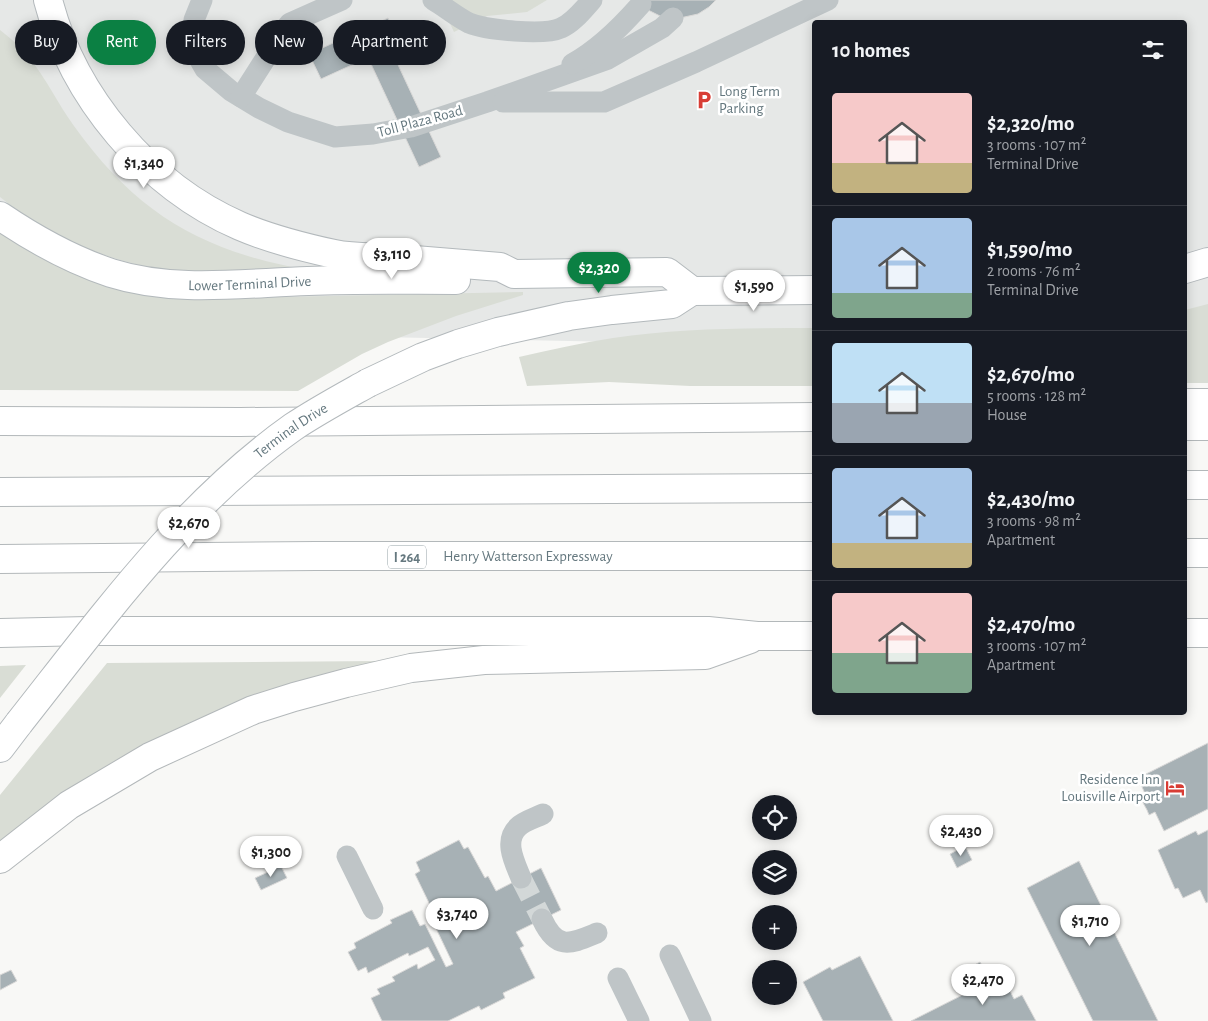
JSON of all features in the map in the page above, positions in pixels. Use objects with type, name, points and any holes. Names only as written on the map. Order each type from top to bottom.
[{"type":"main road","points":[[48,0],[52,17],[68,56],[87,91],[110,124],[144,161],[169,183],[202,206],[239,226],[278,241],[336,254],[500,267],[514,274],[668,272],[692,290],[812,290]]},
{"type":"main road","name":"Lower Terminal Drive","points":[[0,216],[19,229],[72,257],[112,273],[143,280],[206,286],[316,281],[500,279],[514,274]]},
{"type":"main road","points":[[1187,268],[1208,262]]},
{"type":"main road","name":"Terminal Drive","points":[[0,748],[135,578],[189,517],[252,460],[294,427],[368,383],[423,357],[490,335],[569,316],[672,304],[692,290]]},
{"type":"main road","points":[[1187,403],[1208,403]]},
{"type":"main road","points":[[0,422],[812,417]]},
{"type":"main road","points":[[1187,426],[1208,426]]},
{"type":"main road","points":[[1187,485],[1208,485]]},
{"type":"main road","points":[[0,492],[812,488]]},
{"type":"main road","points":[[1187,553],[1208,553]]},
{"type":"main road","name":"Henry Watterson Expressway","points":[[0,559],[316,556],[812,556]]},
{"type":"main road","points":[[0,633],[708,631],[756,636],[812,636]]},
{"type":"main road","points":[[1187,633],[1208,633]]},
{"type":"main road","points":[[0,859],[68,806],[150,757],[244,714],[294,697],[411,668],[484,660],[705,655],[756,636]]},
{"type":"lane","name":"Toll Plaza Road","points":[[202,0],[194,20],[193,48],[205,69],[214,78],[259,108],[288,122],[335,137],[373,134],[411,126],[533,86]]},
{"type":"lane","points":[[241,97],[290,23],[342,0]]},
{"type":"lane","points":[[433,0],[470,23],[496,30],[527,32],[560,29],[576,17],[592,0]]},
{"type":"lane","points":[[487,102],[604,102],[696,62],[828,0]]},
{"type":"lane","points":[[533,86],[582,58],[622,26],[641,4]]},
{"type":"lane","points":[[533,86],[608,59],[662,28],[673,18]]},
{"type":"lane","points":[[521,878],[511,854],[511,839],[518,827],[542,814]]},
{"type":"lane","points":[[347,856],[373,909]]},
{"type":"lane","points":[[542,919],[548,933],[560,942],[574,942],[597,933]]},
{"type":"lane","points":[[670,955],[701,1021]]},
{"type":"lane","points":[[618,978],[639,1021]]},
{"type":"shaded area","points":[[0,0],[1208,0],[1208,354],[1187,354],[1187,20],[812,20],[812,346],[333,336],[0,341]]},
{"type":"shaded area","points":[[439,0],[547,0],[527,12],[487,16],[454,32]]},
{"type":"shaded area","points":[[0,30],[15,42],[15,65],[35,65],[74,126],[98,157],[122,183],[148,205],[175,224],[235,252],[307,270],[207,273],[167,270],[115,259],[90,250],[43,227],[0,197]]},
{"type":"shaded area","points":[[0,229],[154,294],[187,299],[523,292],[523,295],[456,316],[388,342],[362,354],[298,391],[0,390]]},
{"type":"shaded area","points":[[1208,304],[1208,383],[1187,383],[1187,309]]},
{"type":"shaded area","points":[[812,328],[812,386],[690,386],[609,382],[527,386],[519,357],[601,340],[638,335],[688,330]]},
{"type":"shaded area","points":[[379,661],[379,666],[320,679],[0,849],[0,795],[107,663]]},
{"type":"shaded area","points":[[26,665],[0,698],[0,666]]},
{"type":"building","points":[[637,0],[716,0],[698,14],[680,18],[660,16],[648,10]]},
{"type":"building","points":[[333,43],[333,65],[352,65],[321,79],[314,65],[323,65],[323,48]]},
{"type":"building","points":[[371,65],[398,65],[441,157],[419,167]]},
{"type":"building","name":"Residence Inn Louisville Airport","points":[[1208,743],[1208,809],[1164,831],[1155,812],[1149,815],[1142,801],[1147,798],[1138,778]]},
{"type":"building","name":"Residence Inn Louisville Airport","points":[[1208,830],[1208,902],[1206,903],[1200,890],[1183,898],[1178,888],[1175,889],[1158,850],[1196,831],[1198,835]]},
{"type":"building","points":[[459,840],[464,849],[468,847],[485,878],[488,876],[496,891],[541,868],[561,910],[516,932],[524,946],[520,948],[535,978],[503,993],[505,998],[481,1010],[479,1006],[448,1021],[382,1021],[371,998],[380,994],[377,989],[395,981],[392,977],[417,964],[418,969],[435,960],[428,947],[409,956],[408,953],[368,973],[366,967],[358,971],[348,952],[356,948],[354,943],[392,923],[390,920],[412,910],[420,926],[425,924],[446,967],[453,964],[433,922],[427,907],[430,905],[415,874],[420,871],[416,862]]},
{"type":"building","points":[[965,846],[972,860],[957,868],[950,854]]},
{"type":"building","points":[[1079,861],[1158,1021],[1093,1021],[1027,888]]},
{"type":"building","points":[[281,866],[287,878],[261,890],[255,878]]},
{"type":"building","points":[[860,956],[893,1021],[823,1021],[803,982],[830,967],[832,970]]},
{"type":"building","points":[[980,962],[985,971],[976,976],[971,967]]},
{"type":"building","points":[[11,970],[17,981],[0,990],[0,975]]},
{"type":"building","points":[[1002,975],[1014,999],[1022,995],[1036,1021],[911,1021]]},
{"type":"tunnel","points":[[521,878],[542,919]]},
{"type":"place","name":"Long Term Parking","points":[[704,100]]},
{"type":"place","name":"Residence Inn Louisville Airport","points":[[1175,788]]}]
